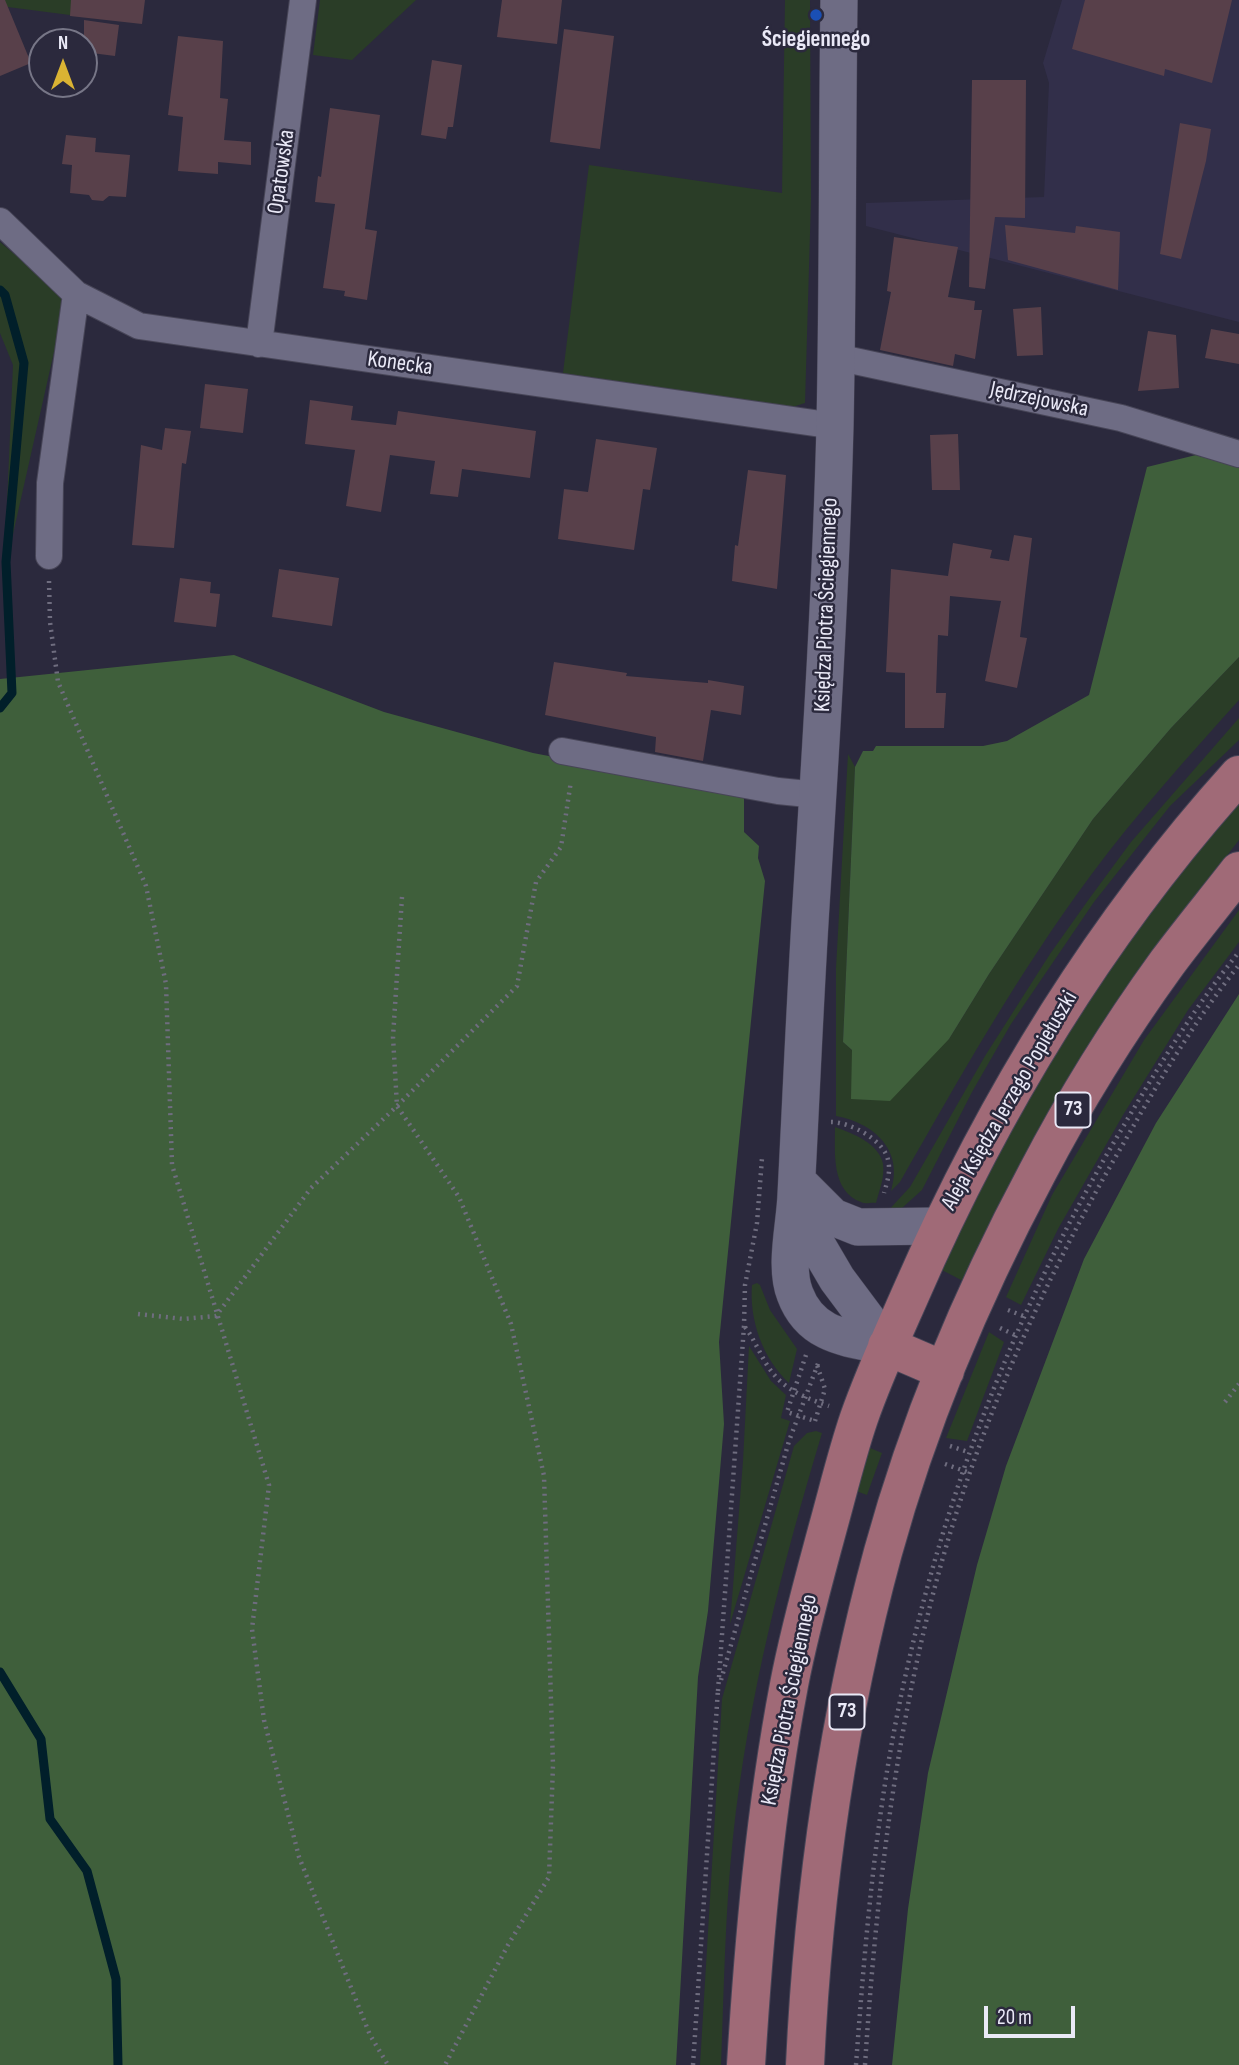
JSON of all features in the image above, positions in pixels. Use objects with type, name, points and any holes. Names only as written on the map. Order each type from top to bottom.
[{"type":"main road","name":"Aleja Księdza Jerzego Popiełuszki","points":[[887,1346],[940,1227],[1027,1061],[1136,900],[1239,775]]},
{"type":"main road","name":"73","points":[[805,2065],[823,1867],[835,1776],[852,1685],[883,1552],[914,1453],[976,1298],[1037,1173],[1094,1074],[1166,964],[1239,871]]},
{"type":"main road","points":[[887,1346],[946,1371]]},
{"type":"main road","name":"Księdza Piotra Ściegiennego","points":[[747,2065],[752,1960],[765,1832],[790,1682],[806,1609],[854,1433],[887,1346]]},
{"type":"street","name":"Opatowska","points":[[259,344],[303,0]]},
{"type":"street","name":"Księdza Piotra Ściegiennego","points":[[796,1195],[827,652],[835,426],[839,0]]},
{"type":"street","name":"Konecka","points":[[0,221],[76,294],[139,327],[835,426]]},
{"type":"street","points":[[49,556],[50,482],[76,294]]},
{"type":"street","name":"Jędrzejowska","points":[[836,357],[1121,418],[1239,454]]},
{"type":"street","points":[[562,751],[778,791],[818,795]]},
{"type":"street","points":[[796,1195],[833,1217],[858,1227],[940,1227]]},
{"type":"street","points":[[796,1195],[837,1279],[887,1346]]},
{"type":"path","points":[[49,556],[51,622],[58,682],[146,886],[166,984],[172,1165],[269,1485],[252,1629],[264,1720],[299,1857],[370,2035],[388,2065]]},
{"type":"path","points":[[138,1314],[183,1319],[216,1316],[311,1188],[517,986],[536,882],[561,847],[571,780]]},
{"type":"path","points":[[402,897],[393,1037],[397,1106],[459,1197],[511,1324],[544,1476],[553,1765],[549,1877],[508,1945],[445,2065]]},
{"type":"path","points":[[856,2065],[869,1905],[887,1769],[932,1566],[968,1452],[1015,1335],[1062,1234],[1150,1081],[1197,1009],[1239,952]]},
{"type":"path","points":[[865,2065],[877,1906],[901,1744],[940,1568],[970,1473],[1031,1319],[1070,1237],[1164,1073],[1239,965]]},
{"type":"path","points":[[800,1123],[843,1122],[863,1132],[879,1145],[887,1157],[889,1170],[884,1195]]},
{"type":"path","points":[[693,2065],[745,1285],[757,1223],[763,1146]]},
{"type":"path","points":[[1000,1308],[1031,1319]]},
{"type":"path","points":[[744,1326],[776,1377],[794,1393],[829,1406]]},
{"type":"path","points":[[994,1326],[1015,1335]]},
{"type":"path","points":[[816,1421],[825,1389],[818,1365],[807,1351],[787,1412],[825,1424]]},
{"type":"path","points":[[718,1691],[770,1505],[820,1358]]},
{"type":"path","points":[[1225,1402],[1239,1384]]},
{"type":"path","points":[[944,1444],[968,1452]]},
{"type":"path","points":[[938,1462],[970,1473]]},
{"type":"shaded area","points":[[1062,0],[1239,0],[1239,322],[866,226],[866,203],[1044,197],[1049,83],[1043,63]]},
{"type":"green space","points":[[0,0],[103,0],[101,19],[0,6]]},
{"type":"green space","points":[[320,0],[416,0],[352,60],[313,55]]},
{"type":"green space","points":[[785,0],[810,0],[811,199],[805,403],[789,408],[563,373],[589,165],[782,193]]},
{"type":"green space","points":[[0,242],[38,274],[65,303],[4,574],[13,365],[0,333]]},
{"type":"green space","points":[[1196,455],[1239,468],[1239,657],[1171,728],[1093,819],[989,974],[949,1039],[890,1101],[851,1099],[852,1050],[843,1042],[855,767],[863,751],[873,751],[876,746],[983,746],[1007,741],[1089,695],[1147,467]]},
{"type":"green space","points":[[234,655],[384,712],[533,753],[744,793],[744,832],[759,846],[758,858],[765,881],[719,1342],[724,1424],[708,1611],[698,1677],[676,2065],[0,2065],[0,679]]},
{"type":"green space","points":[[1239,657],[1239,700],[1163,786],[1091,875],[1039,949],[900,1182],[891,1191],[893,1163],[883,1141],[862,1125],[836,1116],[836,968],[848,754],[855,767],[843,1042],[852,1050],[852,1099],[949,1039],[989,974],[1093,819],[1171,728]]},
{"type":"green space","points":[[1239,718],[1239,740],[1170,806],[1094,902],[1011,1024],[972,1092],[922,1190],[902,1208],[885,1214],[910,1187],[985,1056],[1050,954],[1089,899],[1131,842]]},
{"type":"green space","points":[[1239,801],[1239,840],[1158,945],[963,1281],[940,1269],[1022,1110],[1077,1017],[1134,934]]},
{"type":"green space","points":[[1239,910],[1239,942],[1188,1010],[1123,1115],[1058,1229],[1021,1305],[1006,1297],[1052,1195],[1144,1040]]},
{"type":"green space","points":[[1239,994],[1239,2065],[892,2065],[908,1909],[928,1773],[977,1565],[1006,1466],[1084,1259],[1156,1123]]},
{"type":"green space","points":[[835,1127],[864,1140],[881,1157],[883,1174],[876,1203],[861,1202],[851,1197],[844,1189],[837,1170]]},
{"type":"green space","points":[[757,1283],[770,1310],[797,1349],[789,1383],[772,1362],[760,1338],[752,1298],[752,1285]]},
{"type":"green space","points":[[989,1332],[1004,1342],[967,1441],[946,1438]]},
{"type":"green space","points":[[749,1346],[771,1381],[786,1395],[781,1418],[790,1421],[730,1624],[743,1461]]},
{"type":"green space","points":[[807,1433],[822,1433],[768,1633],[739,1785],[728,1894],[721,2065],[700,2065],[722,1699],[794,1446]]},
{"type":"green space","points":[[870,1448],[882,1453],[867,1495],[856,1491]]},
{"type":"building","points":[[0,0],[5,0],[28,56],[28,64],[0,76]]},
{"type":"building","points":[[71,0],[145,0],[142,24],[70,16]]},
{"type":"building","points":[[502,0],[562,0],[557,44],[497,37]]},
{"type":"building","points":[[1085,0],[1232,0],[1212,83],[1165,69],[1164,76],[1072,49]]},
{"type":"building","points":[[84,20],[119,25],[115,56],[98,54],[98,28],[84,28]]},
{"type":"building","points":[[564,29],[614,36],[600,149],[550,142]]},
{"type":"building","points":[[178,36],[223,41],[220,98],[228,99],[224,140],[251,142],[251,165],[218,162],[218,174],[178,171],[183,117],[168,115]]},
{"type":"building","points":[[432,60],[462,65],[453,127],[448,127],[446,139],[421,135]]},
{"type":"building","points":[[972,80],[1026,80],[1025,218],[995,217],[985,289],[969,287]]},
{"type":"building","points":[[330,108],[380,115],[365,229],[377,231],[367,300],[344,296],[345,291],[323,288],[335,204],[315,202]]},
{"type":"building","points":[[1180,123],[1211,129],[1206,161],[1181,259],[1160,254]]},
{"type":"building","points":[[66,135],[96,138],[95,152],[130,155],[126,197],[109,196],[103,201],[92,200],[89,195],[70,193],[72,165],[62,164]]},
{"type":"building","points":[[1005,225],[1075,233],[1076,226],[1120,232],[1118,290],[1008,260]]},
{"type":"building","points":[[894,237],[958,247],[948,297],[975,301],[974,310],[982,310],[975,359],[955,354],[953,366],[880,350],[891,292],[887,291]]},
{"type":"building","points":[[1041,307],[1043,355],[1017,356],[1013,309]]},
{"type":"building","points":[[1211,329],[1239,334],[1239,364],[1205,358]]},
{"type":"building","points":[[1148,331],[1176,335],[1179,388],[1138,391]]},
{"type":"building","points":[[205,384],[248,389],[243,433],[200,428]]},
{"type":"building","points":[[310,400],[353,406],[351,420],[396,425],[398,411],[536,431],[530,478],[462,469],[458,497],[430,494],[435,461],[390,455],[381,512],[346,506],[355,450],[305,444]]},
{"type":"building","points":[[165,428],[191,431],[186,464],[182,463],[174,548],[132,545],[141,445],[162,450]]},
{"type":"building","points":[[958,434],[960,490],[932,490],[930,435]]},
{"type":"building","points":[[596,439],[657,448],[650,490],[643,489],[634,550],[558,539],[564,489],[588,492]]},
{"type":"building","points":[[748,470],[786,475],[777,589],[732,581],[735,545],[738,546]]},
{"type":"building","points":[[1014,535],[1032,538],[1020,637],[1027,638],[1017,688],[985,681],[1001,601],[950,596],[948,636],[938,635],[936,693],[946,693],[944,728],[905,728],[905,673],[886,672],[891,569],[948,576],[953,543],[992,550],[990,558],[1009,561]]},
{"type":"building","points":[[279,569],[339,578],[332,626],[272,617]]},
{"type":"building","points":[[180,578],[211,582],[210,593],[220,594],[216,627],[174,622]]},
{"type":"building","points":[[554,662],[627,673],[626,676],[708,683],[708,680],[744,686],[741,715],[711,710],[703,761],[655,752],[656,737],[545,715]]},
{"type":"waterway","points":[[0,290],[5,295],[24,363],[6,562],[12,693],[0,708]]},
{"type":"waterway","points":[[0,1672],[41,1739],[50,1819],[87,1871],[116,1979],[118,2065]]},
{"type":"place","name":"Ściegiennego","points":[[816,15]]}]
